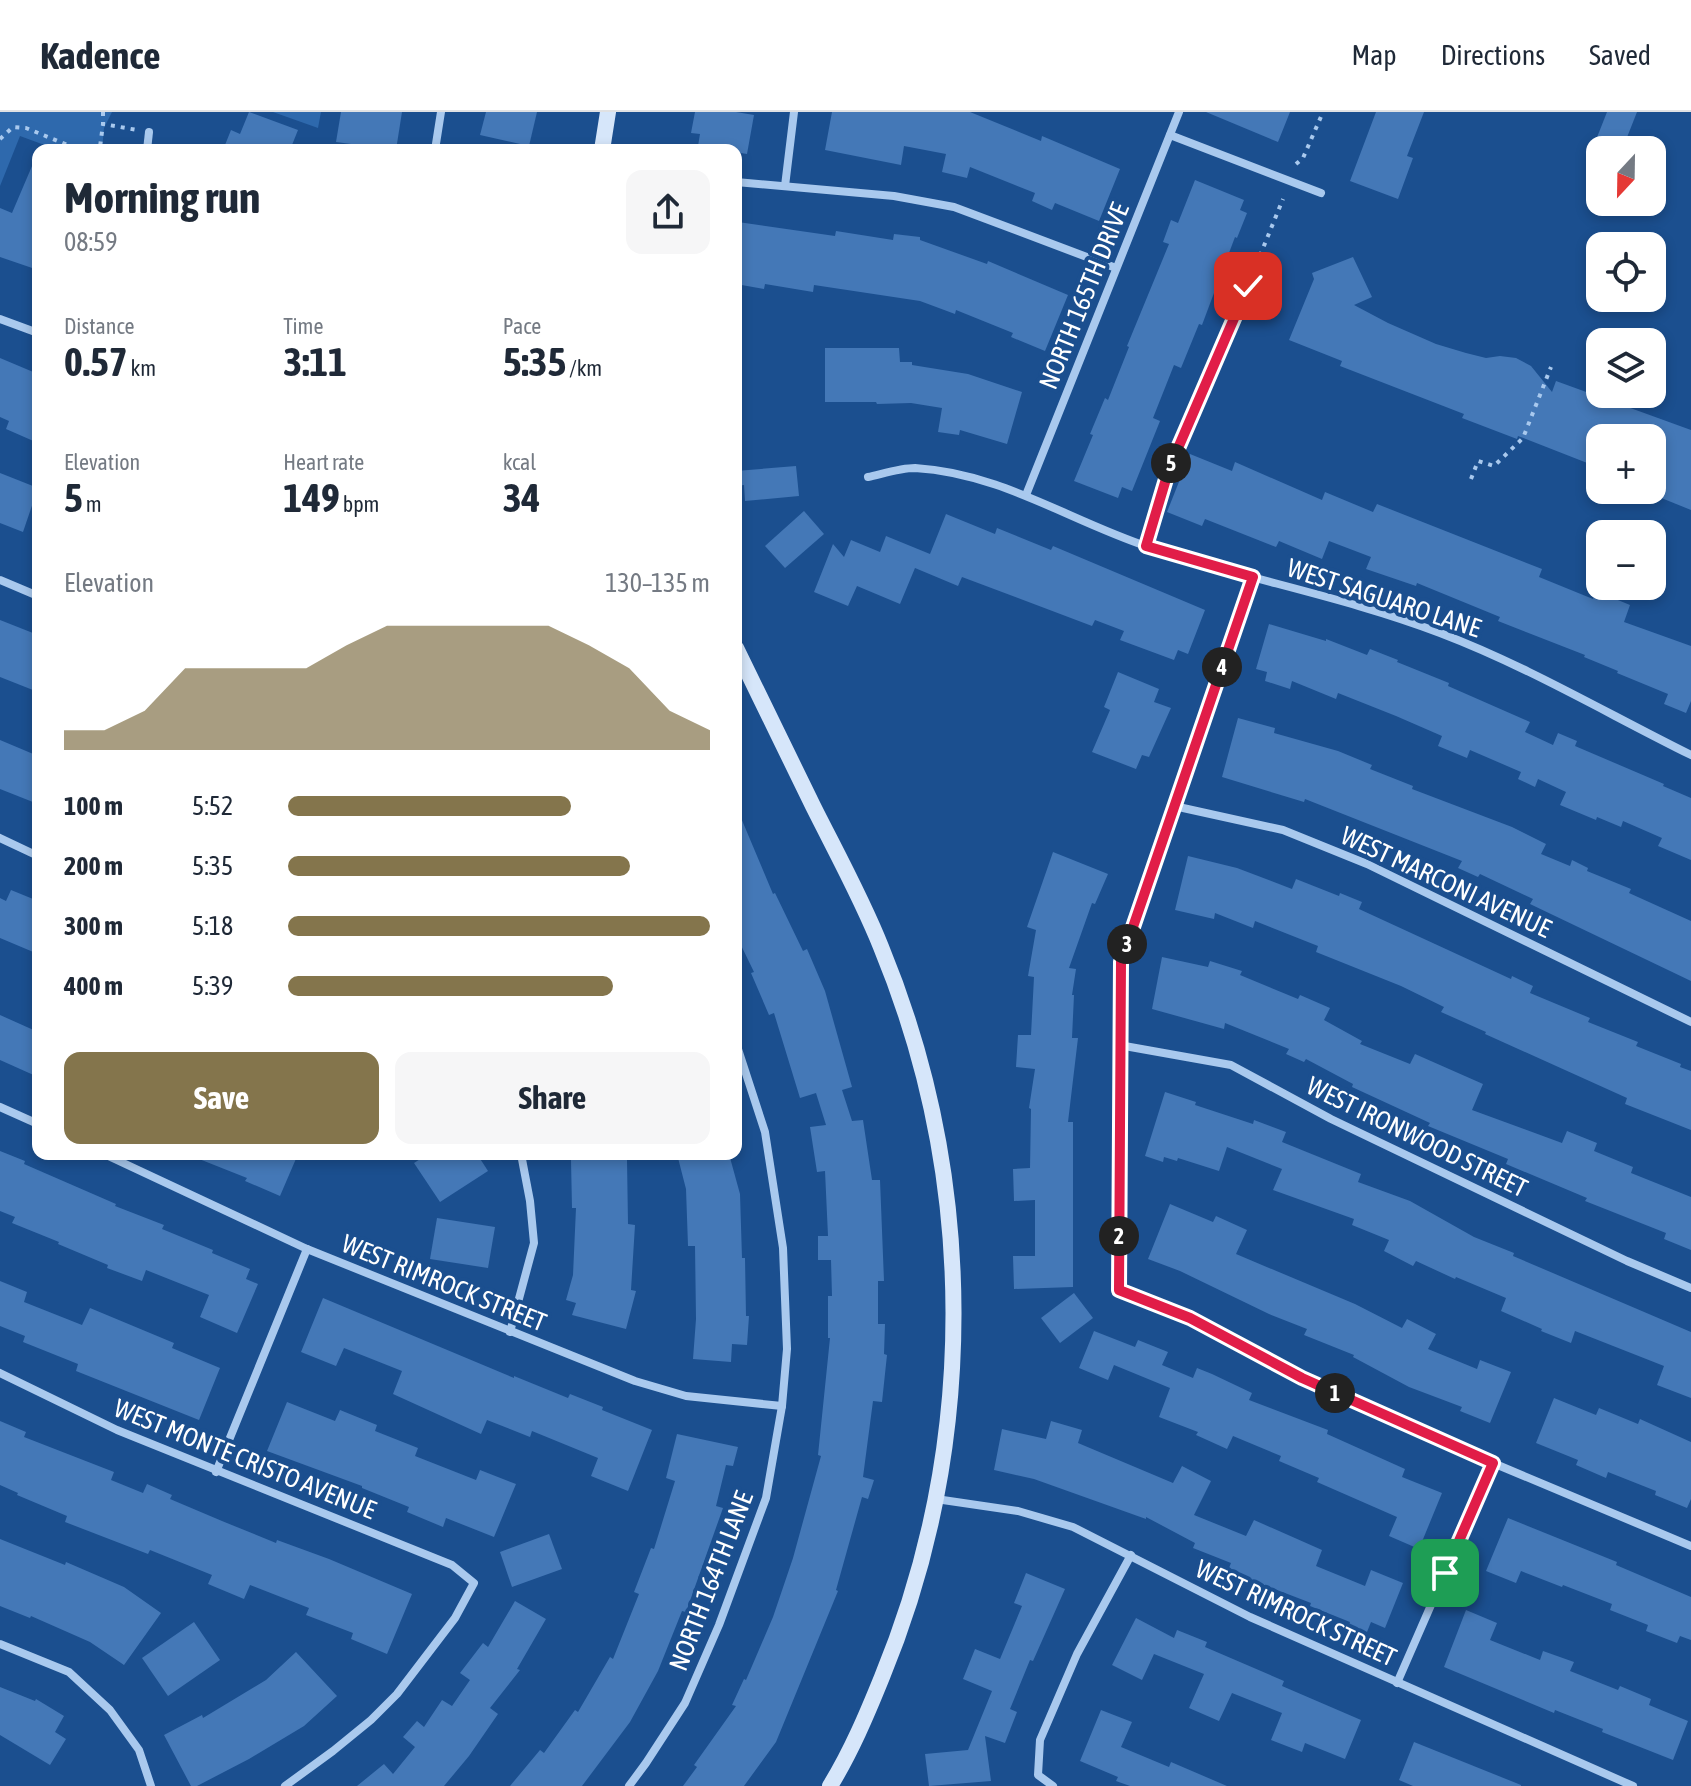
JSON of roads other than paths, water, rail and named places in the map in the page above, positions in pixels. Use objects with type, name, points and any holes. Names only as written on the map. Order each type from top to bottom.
[{"type":"main road","points":[[603,144],[608,112]]},
{"type":"main road","points":[[742,660],[867,915],[898,993],[927,1084],[944,1175],[953,1269],[954,1357],[950,1409],[929,1536],[897,1641],[858,1732],[830,1786]]},
{"type":"street","points":[[436,144],[441,112]]},
{"type":"street","points":[[785,186],[794,112]]},
{"type":"street","name":"NORTH 165TH DRIVE","points":[[1026,495],[1179,112]]},
{"type":"street","points":[[148,144],[149,132]]},
{"type":"street","points":[[1170,135],[1321,193]]},
{"type":"street","points":[[742,182],[894,196],[954,207],[1116,268]]},
{"type":"street","points":[[0,319],[32,331]]},
{"type":"street","name":"WEST SAGUARO LANE","points":[[868,477],[912,468],[978,478],[1146,546],[1378,612],[1440,633],[1499,658],[1691,755]]},
{"type":"street","points":[[1253,577],[1121,962],[1119,1290],[1190,1318],[1302,1378],[1691,1546]]},
{"type":"street","points":[[0,580],[32,593]]},
{"type":"street","name":"WEST MARCONI AVENUE","points":[[1174,806],[1283,830],[1367,864],[1691,1022]]},
{"type":"street","points":[[0,838],[32,853]]},
{"type":"street","name":"WEST IRONWOOD STREET","points":[[1119,1045],[1231,1065],[1331,1119],[1627,1261],[1691,1288]]},
{"type":"street","name":"NORTH 164TH LANE","points":[[629,1786],[685,1703],[719,1625],[766,1498],[782,1406],[787,1349],[783,1248],[765,1132],[742,1061]]},
{"type":"street","points":[[0,1107],[32,1121]]},
{"type":"street","name":"WEST RIMROCK STREET","points":[[117,1160],[307,1249],[635,1381],[686,1396],[782,1406]]},
{"type":"street","points":[[510,1332],[534,1243],[522,1160]]},
{"type":"street","points":[[216,1472],[307,1249]]},
{"type":"street","name":"WEST MONTE CRISTO AVENUE","points":[[0,1373],[117,1430],[452,1565],[474,1583],[455,1618],[397,1694],[371,1720],[285,1786]]},
{"type":"street","points":[[1397,1683],[1493,1463]]},
{"type":"street","name":"WEST RIMROCK STREET","points":[[936,1499],[1018,1511],[1073,1527],[1250,1617],[1633,1786]]},
{"type":"street","points":[[1053,1786],[1038,1775],[1040,1740],[1077,1654],[1131,1555]]},
{"type":"street","points":[[0,1644],[69,1672],[110,1710],[139,1750],[151,1786]]}]
